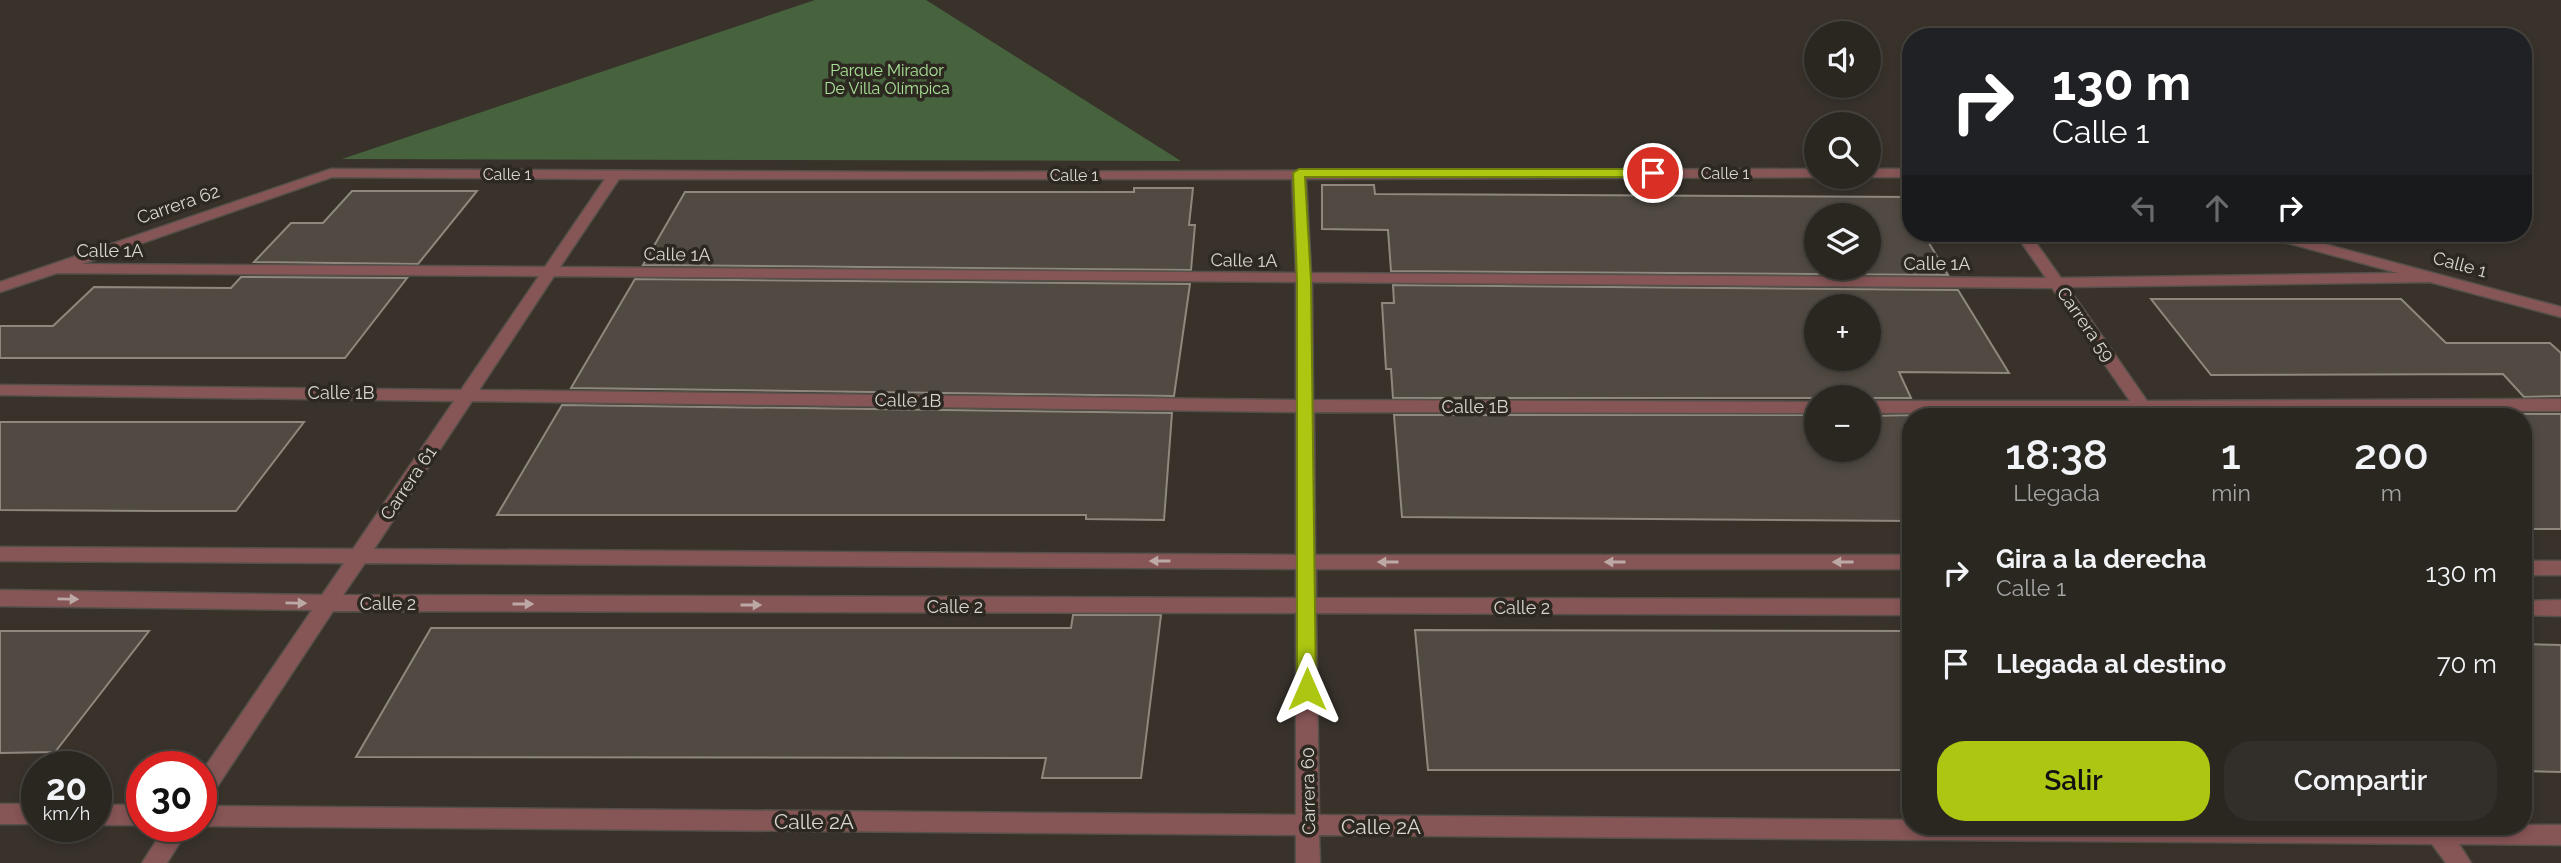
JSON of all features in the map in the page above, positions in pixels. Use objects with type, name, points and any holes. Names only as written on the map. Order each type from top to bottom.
[{"type":"street","name":"Calle 1","points":[[331,173],[922,176],[1804,173]]},
{"type":"street","name":"Carrera 62","points":[[0,287],[331,173]]},
{"type":"street","name":"Carrera 60","points":[[1299,173],[1304,280],[1308,863]]},
{"type":"street","points":[[1881,173],[1902,173]]},
{"type":"street","name":"Carrera 61","points":[[217,768],[615,174]]},
{"type":"street","name":"Carrera 59","points":[[2028,242],[2144,408]]},
{"type":"street","name":"Calle 1","points":[[2301,242],[2561,312]]},
{"type":"street","name":"Calle 1A","points":[[54,268],[1304,280],[2057,283],[2433,277]]},
{"type":"street","name":"Calle 1B","points":[[0,390],[468,393],[1305,407],[1804,407]]},
{"type":"street","points":[[2384,408],[2561,405]]},
{"type":"street","points":[[1881,407],[1925,408]]},
{"type":"street","points":[[0,554],[360,554],[1306,562],[1902,562]]},
{"type":"street","points":[[2532,568],[2561,569]]},
{"type":"street","name":"Calle 2","points":[[0,598],[327,603],[1306,608],[1902,607]]},
{"type":"street","points":[[2532,608],[2561,608]]},
{"type":"street","points":[[0,814],[21,814]]},
{"type":"street","name":"Calle 2A","points":[[217,816],[1902,828]]},
{"type":"street","name":"Calle 2A","points":[[2532,834],[2561,835]]},
{"type":"street","points":[[2439,835],[2459,863]]},
{"type":"street","points":[[154,863],[168,842]]},
{"type":"green space","name":"Parque Mirador De Villa Olímpica","points":[[815,0],[926,0],[1181,161],[342,159]]},
{"type":"building","points":[[1322,185],[1374,185],[1375,194],[1902,197],[1902,242],[1928,242],[1948,275],[1881,275],[1881,203],[1804,203],[1804,274],[1391,271],[1388,230],[1322,229]]},
{"type":"building","points":[[1134,188],[1193,188],[1189,225],[1195,225],[1191,270],[643,265],[685,192],[1134,192]]},
{"type":"building","points":[[352,191],[477,191],[418,264],[254,262],[291,223],[323,223]]},
{"type":"building","points":[[241,277],[407,278],[345,358],[0,358],[0,326],[53,326],[94,287],[231,288]]},
{"type":"building","points":[[635,279],[1190,284],[1174,396],[571,388]]},
{"type":"building","points":[[1393,285],[1958,290],[2009,373],[1899,372],[1911,398],[1881,398],[1881,385],[1804,385],[1804,398],[1393,398],[1391,369],[1386,369],[1382,303],[1394,303]]},
{"type":"building","points":[[2151,299],[2401,299],[2446,343],[2550,343],[2561,353],[2561,396],[2524,397],[2503,374],[2211,375]]},
{"type":"building","points":[[562,405],[1172,413],[1164,520],[1086,519],[1086,515],[497,515]]},
{"type":"building","points":[[2532,414],[2561,414],[2561,529],[2532,529]]},
{"type":"building","points":[[1394,415],[1804,415],[1804,462],[1881,462],[1881,416],[1902,415],[1902,521],[1402,517]]},
{"type":"building","points":[[0,422],[304,422],[236,511],[154,511],[0,510]]},
{"type":"building","points":[[1073,615],[1161,615],[1141,778],[1042,778],[1046,758],[356,757],[431,628],[1071,628]]},
{"type":"building","points":[[1415,630],[1902,631],[1902,770],[1428,770]]},
{"type":"building","points":[[0,631],[149,631],[56,751],[0,753]]},
{"type":"building","points":[[2532,644],[2561,645],[2561,772],[2532,771]]},
{"type":"route","points":[[1307,689],[1304,280],[1299,173],[1653,173]]}]
